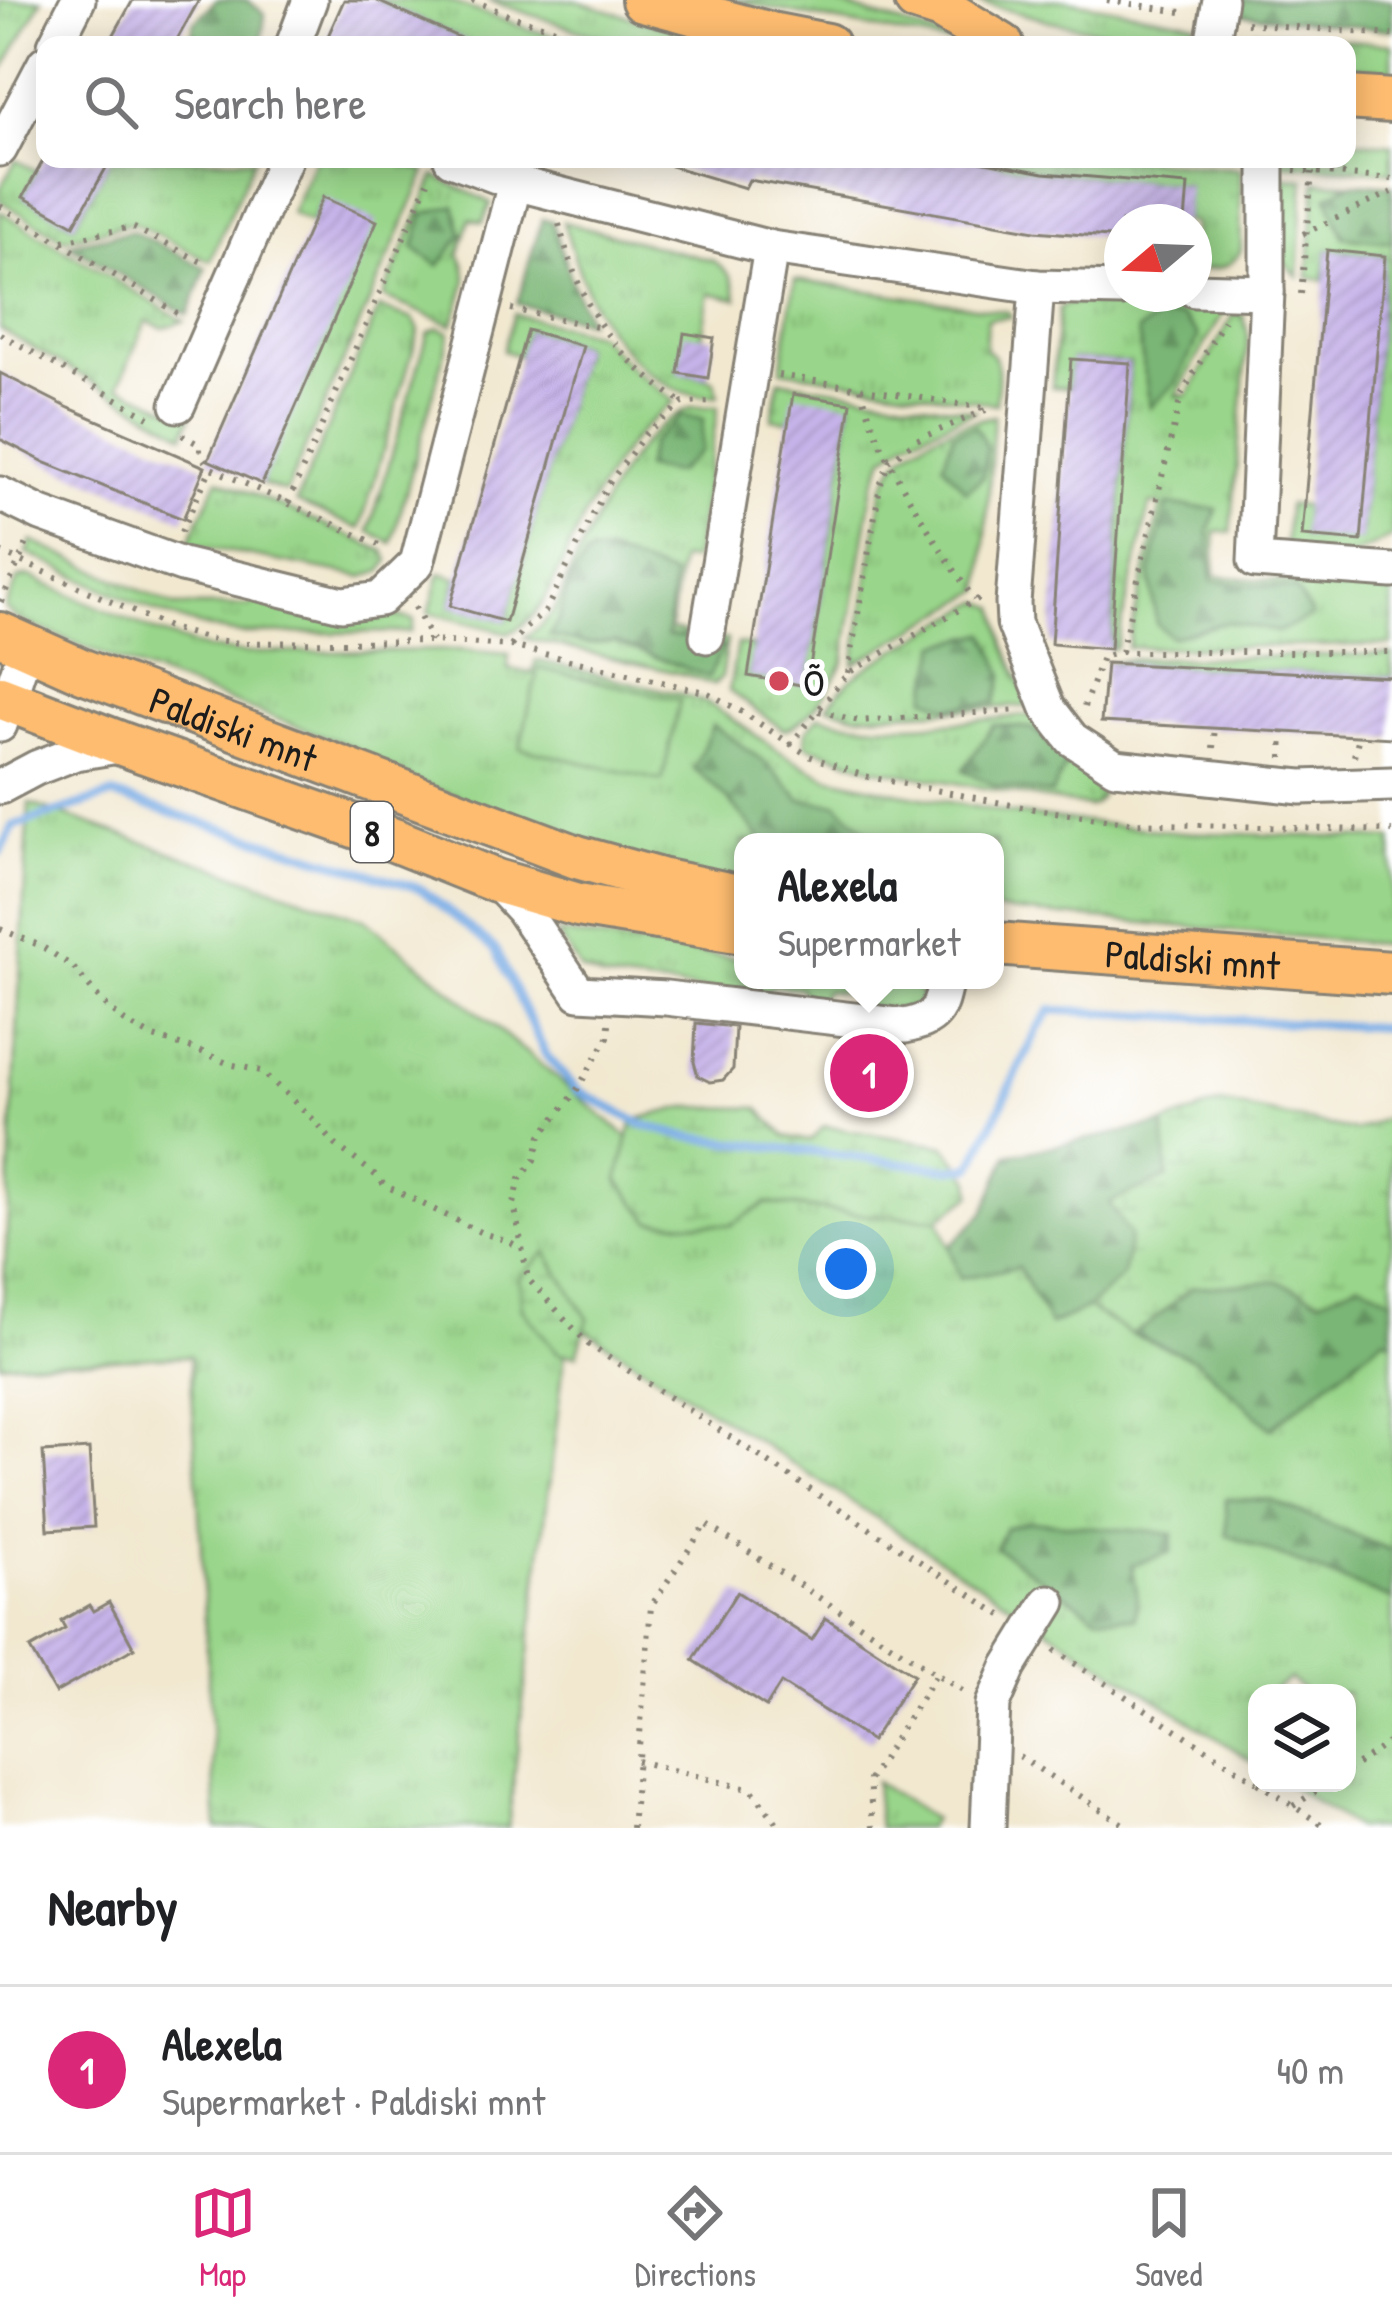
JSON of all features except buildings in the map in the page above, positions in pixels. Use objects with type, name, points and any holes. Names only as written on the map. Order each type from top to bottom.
[{"type":"main road","points":[[643,0],[781,36]]},
{"type":"main road","points":[[916,0],[941,8],[987,36]]},
{"type":"main road","points":[[1356,99],[1392,101]]},
{"type":"main road","name":"Paldiski mnt","points":[[13,641],[577,857],[734,895]]},
{"type":"main road","name":"Paldiski mnt","points":[[3,708],[394,839],[496,881],[578,905],[734,931]]},
{"type":"main road","name":"Paldiski mnt","points":[[1004,945],[1392,973]]},
{"type":"street","points":[[60,36],[78,0]]},
{"type":"street","points":[[296,36],[310,0]]},
{"type":"street","points":[[1214,36],[1220,0]]},
{"type":"street","points":[[0,149],[36,80]]},
{"type":"street","points":[[167,418],[281,168]]},
{"type":"street","points":[[1267,168],[1267,249],[1253,292],[1255,561],[1392,571]]},
{"type":"street","points":[[440,169],[515,183],[771,248],[1037,287],[1104,289]]},
{"type":"street","points":[[0,494],[41,514],[182,565],[342,604],[380,599],[417,562],[515,183]]},
{"type":"street","points":[[707,635],[771,248]]},
{"type":"street","points":[[1037,287],[1014,623],[1064,713],[1072,739],[1114,767],[1300,787],[1392,784]]},
{"type":"street","points":[[1212,291],[1253,292]]},
{"type":"street","points":[[3,708],[13,641]]},
{"type":"street","points":[[0,788],[75,753],[124,745]]},
{"type":"street","points":[[496,881],[522,909],[579,993],[666,998],[905,1026],[927,1022],[939,1009],[944,989]]},
{"type":"street","points":[[988,1828],[993,1705],[1009,1666],[1049,1602]]},
{"type":"path","points":[[472,0],[579,36]]},
{"type":"path","points":[[1309,168],[1392,178]]},
{"type":"path","points":[[288,502],[440,169]]},
{"type":"path","points":[[1267,249],[1392,192]]},
{"type":"path","points":[[557,194],[565,245],[582,292],[602,328],[628,360],[682,403]]},
{"type":"path","points":[[0,206],[210,332]]},
{"type":"path","points":[[60,242],[133,227],[234,278]]},
{"type":"path","points":[[1121,652],[1181,396],[1253,292]]},
{"type":"path","points":[[510,309],[602,328]]},
{"type":"path","points":[[0,334],[167,418],[200,445],[200,454],[211,468],[417,562]]},
{"type":"path","points":[[511,646],[545,612],[607,486],[646,433],[682,403],[722,402],[751,370],[990,409],[1028,409]]},
{"type":"path","points":[[861,388],[889,461],[974,600]]},
{"type":"path","points":[[848,673],[880,486],[889,461],[916,440],[990,409]]},
{"type":"path","points":[[175,545],[211,468]]},
{"type":"path","points":[[0,606],[41,514]]},
{"type":"path","points":[[0,551],[170,628],[209,640],[450,641],[511,646],[708,693],[790,746],[864,776],[1133,823],[1392,831]]},
{"type":"path","points":[[790,746],[848,673],[1015,580]]},
{"type":"path","points":[[819,711],[859,721],[1064,713],[1102,657],[1121,652],[1392,652]]},
{"type":"path","points":[[1282,758],[1283,732]]},
{"type":"path","points":[[1354,759],[1358,736]]},
{"type":"path","points":[[0,929],[41,946],[72,966],[125,1022],[150,1036],[260,1071],[384,1185],[521,1248]]},
{"type":"path","points":[[612,995],[608,1037],[575,1094],[541,1136],[535,1160],[520,1179],[514,1204],[521,1248],[528,1279],[539,1295],[588,1344],[1248,1777]]},
{"type":"path","points":[[632,1828],[650,1606],[706,1525],[977,1700]]},
{"type":"path","points":[[873,1828],[869,1780],[936,1674]]},
{"type":"path","points":[[1356,1765],[1392,1740]]},
{"type":"path","points":[[1016,1754],[1129,1828]]},
{"type":"path","points":[[637,1762],[752,1790],[781,1828]]},
{"type":"path","points":[[1271,1792],[1327,1828]]},
{"type":"path","points":[[1293,1806],[1315,1792]]},
{"type":"green space","points":[[0,0],[42,0],[0,75]]},
{"type":"green space","points":[[216,0],[247,0],[265,14],[262,36],[192,36],[194,23]]},
{"type":"green space","points":[[375,0],[445,0],[554,36],[456,36]]},
{"type":"green space","points":[[487,0],[574,0],[707,36],[601,36]]},
{"type":"green space","points":[[729,0],[825,0],[939,36],[912,36]]},
{"type":"green space","points":[[970,0],[1066,0],[1196,23],[1188,36],[1128,36]]},
{"type":"green space","points":[[1239,0],[1392,0],[1392,30],[1236,14]]},
{"type":"green space","points":[[1255,31],[1308,36],[1254,36]]},
{"type":"green space","points":[[1356,41],[1392,44],[1392,70],[1356,68]]},
{"type":"green space","points":[[1356,141],[1392,144],[1392,172],[1336,168],[1356,168]]},
{"type":"green space","points":[[16,160],[37,171],[24,197],[74,225],[106,168],[250,168],[210,261],[133,223],[63,239],[0,201],[0,189]]},
{"type":"green space","points":[[311,168],[415,168],[426,172],[286,492],[262,484],[323,197],[311,223],[291,213]]},
{"type":"green space","points":[[1018,168],[1240,169],[1241,250],[1227,265],[1212,269],[1212,204],[1186,204],[1187,185]]},
{"type":"green space","points":[[435,176],[491,203],[483,223],[470,219],[459,255],[466,280],[452,325],[383,297]]},
{"type":"green space","points":[[1279,178],[1304,179],[1298,277],[1283,261]]},
{"type":"green space","points":[[1316,182],[1392,185],[1392,537],[1346,558],[1285,548],[1288,505],[1305,506],[1303,536],[1361,540],[1385,256],[1327,250],[1324,280],[1308,278]]},
{"type":"green space","points":[[1352,183],[1392,186],[1392,242],[1344,237],[1327,196]]},
{"type":"green space","points":[[455,205],[462,235],[439,266],[414,248],[423,214]]},
{"type":"green space","points":[[0,211],[184,321],[163,328],[146,321],[119,386],[191,417],[184,434],[0,329]]},
{"type":"green space","points":[[542,219],[552,221],[588,321],[517,304]]},
{"type":"green space","points":[[563,222],[714,261],[728,273],[737,299],[709,293],[702,336],[678,372],[715,382],[718,396],[680,391],[629,355],[593,304]]},
{"type":"green space","points":[[132,231],[206,268],[188,315],[68,244]]},
{"type":"green space","points":[[795,280],[1008,312],[1011,317],[987,319],[985,349],[995,359],[998,373],[996,404],[781,370]]},
{"type":"green space","points":[[1070,303],[1104,305],[1104,312],[1225,310],[1176,396],[1188,395],[1235,312],[1243,315],[1248,335],[1231,532],[1215,532],[1215,576],[1392,591],[1392,645],[1127,648],[1161,505],[1150,504],[1116,648],[1111,649],[1130,363],[1072,359],[1069,388],[1052,387],[1059,308]]},
{"type":"green space","points":[[379,308],[413,319],[419,330],[360,529],[296,502]]},
{"type":"green space","points":[[514,314],[597,334],[674,401],[622,453],[540,607],[509,633],[429,613],[440,573],[457,578],[450,606],[506,621],[583,346],[528,330],[520,356],[503,351]]},
{"type":"green space","points":[[1182,316],[1199,336],[1176,383],[1150,407],[1138,331],[1159,317]]},
{"type":"green space","points":[[438,328],[450,333],[392,543],[369,531],[428,333]]},
{"type":"green space","points":[[779,380],[975,411],[909,439],[885,457],[873,486],[844,661],[811,711],[784,730],[729,691],[737,644],[753,646],[749,676],[807,685],[851,404],[789,421],[772,419]]},
{"type":"green space","points":[[692,407],[718,407],[694,560],[680,559],[670,630],[727,640],[721,678],[713,685],[524,638],[555,608],[605,500],[634,455],[670,419]]},
{"type":"green space","points":[[681,416],[703,419],[701,451],[676,473],[644,468],[651,443]]},
{"type":"green space","points":[[994,416],[982,590],[854,664],[883,486],[892,470],[907,452],[930,437]]},
{"type":"green space","points":[[975,426],[987,447],[983,477],[966,491],[943,464],[954,433]]},
{"type":"green space","points":[[218,479],[384,551],[389,560],[382,571],[363,577],[188,544]]},
{"type":"green space","points":[[1167,505],[1217,509],[1209,531],[1212,581],[1296,589],[1312,616],[1278,632],[1228,622],[1171,637],[1156,623],[1150,574]]},
{"type":"green space","points":[[32,541],[175,606],[251,606],[254,597],[414,620],[411,632],[241,634],[213,629],[131,601],[27,553]]},
{"type":"green space","points":[[607,552],[673,576],[667,636],[723,646],[709,677],[615,642],[588,644],[549,636],[571,578],[589,554]]},
{"type":"green space","points":[[28,576],[207,649],[509,654],[508,669],[532,673],[536,660],[676,693],[708,703],[827,777],[900,793],[1014,814],[1176,832],[1392,839],[1392,945],[1004,911],[1004,833],[734,833],[734,883],[676,873],[426,786],[345,744],[15,618],[5,608],[18,579]]},
{"type":"green space","points":[[981,601],[997,608],[1005,645],[1030,706],[856,715],[827,706],[851,679],[875,662]]},
{"type":"green space","points":[[986,633],[1004,675],[995,703],[948,707],[926,697],[939,644]]},
{"type":"green space","points":[[1392,654],[1392,677],[1106,663],[1134,659]]},
{"type":"green space","points":[[538,668],[680,700],[662,781],[520,748]]},
{"type":"green space","points":[[1036,715],[1103,776],[1095,804],[1090,807],[872,768],[805,745],[806,731],[819,716],[899,725]]},
{"type":"green space","points":[[713,725],[763,761],[802,800],[837,804],[876,833],[756,833],[694,768]]},
{"type":"green space","points":[[994,725],[1032,728],[1069,758],[1052,794],[996,786],[963,770]]},
{"type":"green space","points":[[29,803],[365,919],[629,1138],[619,1180],[730,1225],[766,1203],[939,1219],[960,1277],[1018,1267],[1050,1325],[1088,1308],[1131,1334],[1195,1359],[1271,1428],[1385,1337],[1392,1342],[1392,1551],[1270,1500],[1226,1500],[1228,1535],[1392,1600],[1392,1828],[1356,1828],[1300,1792],[1356,1792],[1356,1684],[1296,1684],[1290,1679],[1281,1684],[1248,1684],[1248,1758],[569,1319],[508,1828],[217,1828],[190,1356],[0,1363]]},
{"type":"green space","points":[[557,933],[734,958],[734,989],[770,989],[763,997],[603,979],[581,970]]},
{"type":"green space","points":[[801,989],[917,989],[922,998],[908,1010],[865,1007],[853,993],[825,991],[817,1001],[810,1001]]},
{"type":"green space","points":[[1221,1103],[1355,1131],[1392,1115],[1392,1299],[1360,1282],[1321,1299],[1278,1281],[1192,1287],[1131,1334],[1088,1308],[1123,1276],[1130,1236],[1109,1203],[1168,1177],[1164,1124]]},
{"type":"green space","points":[[686,1107],[758,1108],[785,1136],[810,1141],[824,1126],[946,1146],[971,1180],[972,1195],[939,1219],[767,1203],[730,1225],[651,1221],[618,1180],[633,1120]]},
{"type":"green space","points":[[1164,1124],[1168,1177],[1130,1236],[1123,1276],[1088,1308],[1050,1325],[1018,1267],[960,1278],[949,1247],[984,1213],[1008,1155]]},
{"type":"green space","points":[[546,1252],[588,1319],[577,1355],[558,1353],[522,1309],[519,1278]]},
{"type":"green space","points":[[1278,1281],[1321,1299],[1360,1282],[1392,1299],[1392,1342],[1385,1337],[1271,1428],[1195,1359],[1131,1334],[1192,1287]]},
{"type":"green space","points":[[1226,1499],[1270,1500],[1392,1551],[1392,1600],[1227,1535]]},
{"type":"green space","points":[[1029,1521],[1173,1534],[1171,1552],[1132,1565],[1136,1618],[1097,1616],[996,1548],[1005,1528]]},
{"type":"green space","points":[[875,1782],[933,1819],[927,1828],[879,1828]]},
{"type":"waterway","points":[[0,852],[13,826],[112,795],[421,889],[495,949],[546,1055],[577,1090],[641,1124],[682,1136],[951,1169],[972,1167],[1051,1010],[1392,1028]]},
{"type":"place","name":"Õ","points":[[779,681]]},
{"type":"place","name":"Alexela","points":[[869,1073]]}]
